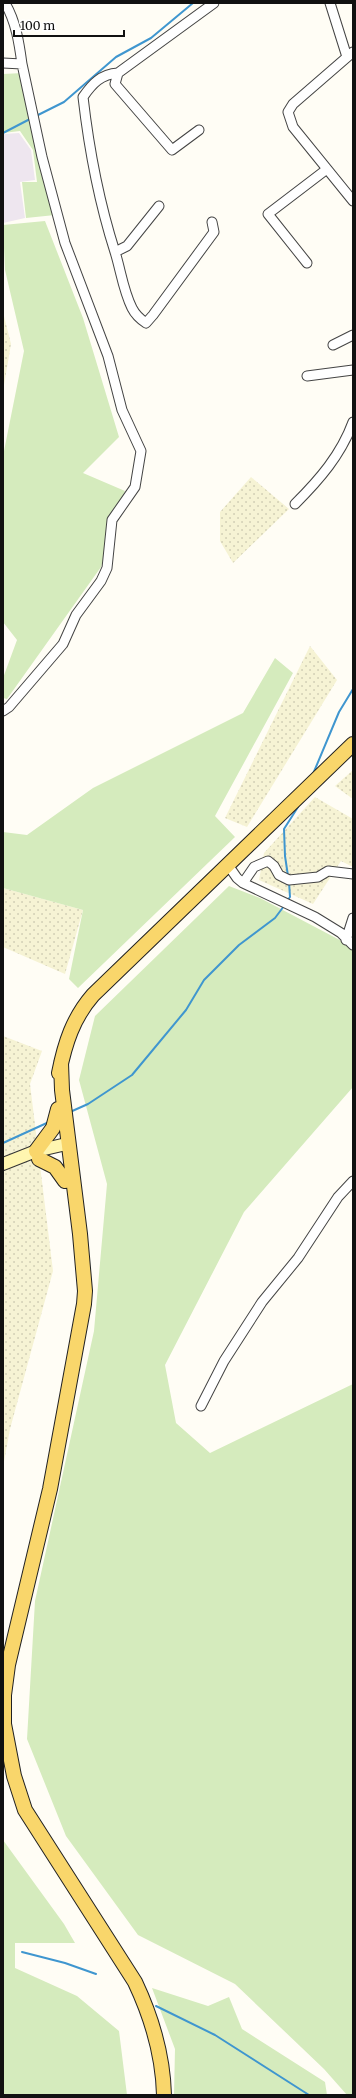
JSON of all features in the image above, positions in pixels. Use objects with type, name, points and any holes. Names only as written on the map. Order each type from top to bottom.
[{"type":"main road","points":[[164,2095],[164,2078],[158,2046],[149,2013],[136,1982],[25,1810],[14,1776],[4,1724],[4,1695],[8,1664],[50,1488],[84,1304],[84,1277],[56,1092],[61,1063],[73,1024],[82,1008],[353,744]]},
{"type":"main road","points":[[61,1063],[65,1180],[78,1283],[79,1329]]},
{"type":"main road","points":[[38,1155],[53,1128],[58,1109]]},
{"type":"main road","points":[[7,1163],[64,1149]]},
{"type":"main road","points":[[38,1155],[55,1167],[65,1180]]},
{"type":"street","points":[[3,711],[63,644],[76,615],[104,575],[110,553],[112,520],[135,487],[141,451],[122,410],[108,356],[65,243],[42,157],[22,64],[17,31],[12,16],[5,3]]},
{"type":"street","points":[[212,222],[214,232],[146,323],[139,318],[132,309],[108,234],[86,129],[83,98],[91,85],[107,74],[118,73],[214,3]]},
{"type":"street","points":[[330,3],[350,54],[293,104],[288,112],[293,127],[353,201]]},
{"type":"street","points":[[3,63],[22,64]]},
{"type":"street","points":[[118,73],[115,84],[172,150],[198,130]]},
{"type":"street","points":[[307,263],[268,214],[327,170]]},
{"type":"street","points":[[115,252],[127,246],[158,206]]},
{"type":"street","points":[[333,345],[353,335]]},
{"type":"street","points":[[307,376],[353,370]]},
{"type":"street","points":[[295,504],[319,479],[336,456],[348,435],[353,422]]},
{"type":"street","points":[[243,883],[254,867],[268,861],[274,866],[279,875],[288,880],[318,876],[328,871],[353,874]]},
{"type":"street","points":[[228,865],[237,878],[243,883],[315,917],[350,942]]},
{"type":"street","points":[[350,942],[353,918]]},
{"type":"street","points":[[201,1406],[224,1361],[262,1302],[298,1258],[338,1197],[353,1181]]},
{"type":"shaded area","points":[[19,133],[31,150],[35,180],[20,182],[25,218],[3,223],[3,134]]},
{"type":"shaded area","points":[[3,312],[11,344],[3,391]]},
{"type":"shaded area","points":[[251,477],[289,509],[233,563],[220,541],[220,512]]},
{"type":"shaded area","points":[[310,646],[337,680],[247,827],[225,818]]},
{"type":"shaded area","points":[[353,770],[353,799],[335,786]]},
{"type":"shaded area","points":[[315,797],[353,819],[353,867],[341,861],[313,904],[259,880],[264,853]]},
{"type":"shaded area","points":[[3,888],[83,910],[65,974],[3,947]]},
{"type":"shaded area","points":[[3,1036],[42,1051],[30,1084],[53,1271],[10,1429],[3,1467]]},
{"type":"green space","points":[[23,73],[55,215],[26,218],[22,182],[37,182],[33,150],[20,131],[3,133],[3,74]]},
{"type":"green space","points":[[45,221],[83,318],[119,437],[83,473],[125,491],[101,567],[7,699],[3,698],[3,678],[17,640],[3,622],[3,456],[24,351],[5,270],[3,225]]},
{"type":"green space","points":[[275,658],[293,673],[215,816],[235,837],[78,988],[69,979],[83,910],[3,888],[3,832],[27,835],[93,788],[243,713]]},
{"type":"green space","points":[[229,886],[260,898],[353,947],[353,1087],[244,1212],[165,1365],[176,1423],[210,1453],[353,1384],[353,2095],[347,2095],[324,2069],[235,1984],[138,1935],[66,1836],[27,1739],[35,1601],[94,1331],[107,1184],[79,1080],[95,1016]]},
{"type":"green space","points":[[3,1840],[64,1924],[75,1943],[15,1943],[15,1968],[77,1996],[119,2031],[127,2095],[3,2095]]},
{"type":"green space","points":[[152,1988],[208,2006],[229,1997],[242,2029],[325,2082],[327,2095],[174,2095],[175,2049]]},
{"type":"waterway","points":[[36,116],[64,102],[116,57],[151,38],[193,3]]},
{"type":"waterway","points":[[3,133],[30,119]]},
{"type":"waterway","points":[[313,774],[339,712],[353,689]]},
{"type":"waterway","points":[[288,876],[285,856],[284,829],[298,807]]},
{"type":"waterway","points":[[287,901],[290,897],[289,882]]},
{"type":"waterway","points":[[70,1112],[88,1104],[132,1075],[186,1010],[204,980],[239,945],[275,918],[284,906]]},
{"type":"waterway","points":[[3,1143],[49,1122]]},
{"type":"waterway","points":[[22,1952],[65,1963],[96,1974]]},
{"type":"waterway","points":[[156,2006],[215,2035],[309,2095]]}]
